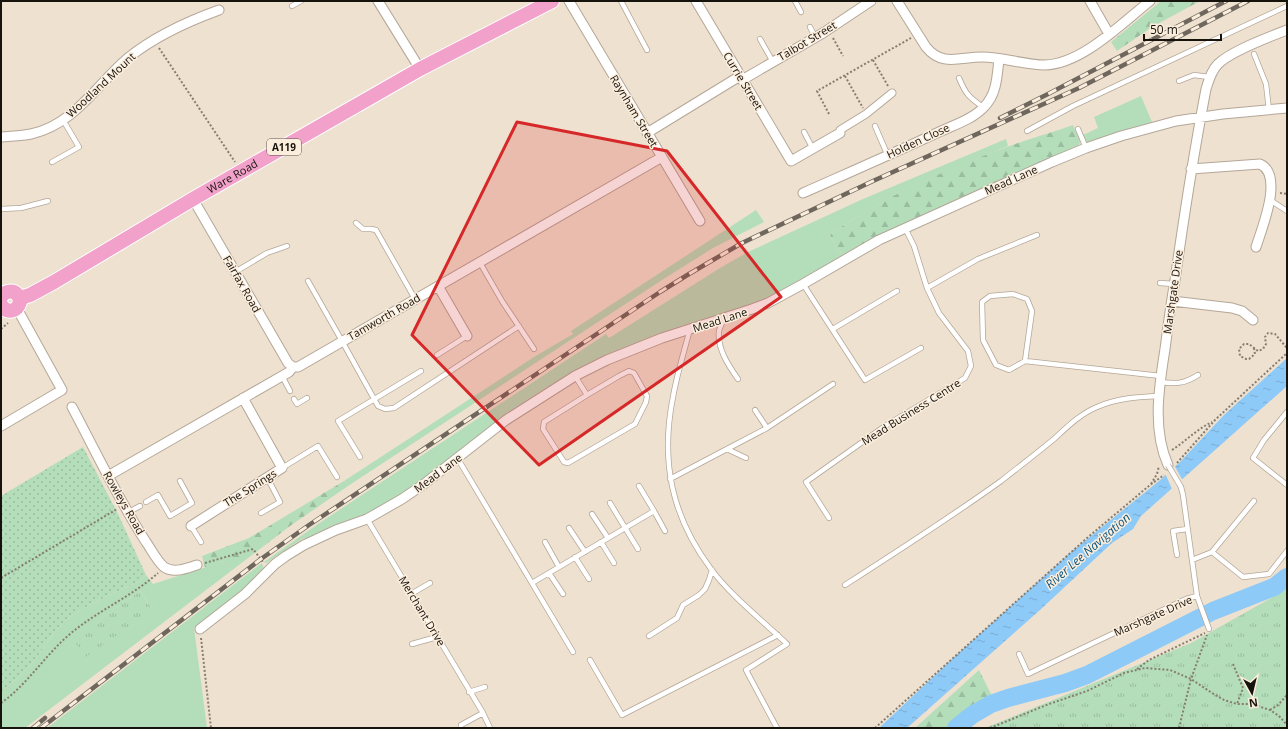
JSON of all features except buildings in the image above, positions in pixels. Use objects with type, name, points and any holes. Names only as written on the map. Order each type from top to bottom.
[{"type":"main road","name":"Ware Road","points":[[7,305],[54,282],[193,199],[420,69],[552,1]]},
{"type":"street","points":[[378,1],[420,69]]},
{"type":"street","name":"Raynham Street","points":[[569,1],[700,221]]},
{"type":"street","name":"Currie Street","points":[[696,1],[791,161],[813,149]]},
{"type":"street","name":"Talbot Street","points":[[647,133],[741,78],[773,62],[871,1]]},
{"type":"street","points":[[897,1],[931,54],[937,58],[950,59],[983,57],[1044,65],[1056,64],[1077,56],[1087,50],[1150,1]]},
{"type":"street","points":[[1090,1],[1109,34]]},
{"type":"street","name":"Woodland Mount","points":[[1,136],[32,134],[42,131],[63,119],[87,100],[108,76],[128,58],[153,40],[176,27],[219,10]]},
{"type":"street","points":[[1209,77],[1218,64],[1232,54],[1287,30]]},
{"type":"street","name":"Holden Close","points":[[803,193],[974,116],[984,108],[992,98],[996,83],[999,59]]},
{"type":"street","name":"Marshgate Drive","points":[[1173,464],[1164,456],[1160,439],[1158,417],[1159,396],[1191,169],[1209,77]]},
{"type":"street","points":[[813,149],[840,133],[840,130],[866,114],[892,93]]},
{"type":"street","name":"Mead Lane","points":[[200,629],[245,594],[275,564],[304,545],[336,530],[367,519],[402,499],[458,459],[506,420],[575,376],[607,360],[635,348],[768,303],[879,240],[1086,148],[1149,128],[1176,122],[1287,108]]},
{"type":"street","name":"Tamworth Road","points":[[108,476],[289,372],[293,367],[298,367],[479,261],[662,157]]},
{"type":"street","points":[[1191,169],[1260,164],[1264,166],[1269,173],[1271,192],[1256,247]]},
{"type":"street","name":"Fairfax Road","points":[[193,199],[288,363],[293,367]]},
{"type":"street","points":[[438,286],[467,336]]},
{"type":"street","points":[[1172,301],[1232,308],[1242,311],[1253,320]]},
{"type":"street","points":[[1,426],[62,390],[20,314],[7,305]]},
{"type":"street","name":"The Springs","points":[[191,526],[282,468],[243,398]]},
{"type":"street","name":"Rowleys Road","points":[[72,407],[108,476],[144,537],[165,567]]},
{"type":"street","points":[[165,567],[179,570],[197,565]]},
{"type":"lane","points":[[292,6],[301,1]]},
{"type":"lane","points":[[621,1],[647,50]]},
{"type":"lane","points":[[795,1],[802,12]]},
{"type":"lane","points":[[1027,131],[1073,106],[1287,6]]},
{"type":"lane","points":[[810,28],[815,37]]},
{"type":"lane","points":[[760,39],[773,62]]},
{"type":"lane","points":[[1254,54],[1266,84],[1268,110]]},
{"type":"lane","points":[[1179,81],[1194,75],[1209,77]]},
{"type":"lane","points":[[959,78],[968,96],[984,108]]},
{"type":"lane","points":[[52,162],[79,147],[63,119]]},
{"type":"lane","points":[[875,126],[888,156]]},
{"type":"lane","points":[[1078,128],[1086,148]]},
{"type":"lane","points":[[804,132],[813,149]]},
{"type":"lane","points":[[1270,200],[1287,211]]},
{"type":"lane","points":[[1,209],[21,208],[48,201]]},
{"type":"lane","points":[[356,223],[363,229],[376,230],[415,299]]},
{"type":"lane","name":"Mead Business Centre","points":[[829,518],[806,482],[885,426],[964,378],[971,366],[968,351],[939,313],[927,288],[914,246],[906,228]]},
{"type":"lane","points":[[927,288],[978,259],[1037,235]]},
{"type":"lane","points":[[235,272],[267,253],[286,246]]},
{"type":"lane","points":[[479,261],[502,301],[534,349]]},
{"type":"lane","points":[[308,281],[374,400],[378,406],[385,409],[394,408],[519,326]]},
{"type":"lane","points":[[1160,283],[1174,284]]},
{"type":"lane","points":[[803,284],[865,380],[921,348]]},
{"type":"lane","points":[[833,329],[897,291]]},
{"type":"lane","points":[[1025,361],[1032,311],[1027,300],[1013,294],[990,296],[982,302],[983,340],[996,365],[1009,370],[1025,361],[1183,383],[1190,381],[1198,375]]},
{"type":"lane","points":[[724,319],[719,330],[721,350],[730,368],[738,378]]},
{"type":"lane","points":[[690,329],[672,397],[668,426],[670,479],[675,500],[684,524],[712,570],[729,590],[787,644],[746,670],[777,728]]},
{"type":"lane","points":[[437,355],[467,336]]},
{"type":"lane","points":[[360,457],[338,421],[421,371]]},
{"type":"lane","points":[[629,371],[634,373],[647,396],[646,402],[635,424],[568,463],[564,462],[543,429],[544,422],[587,395],[629,371]]},
{"type":"lane","points":[[282,376],[290,391]]},
{"type":"lane","points":[[575,376],[587,395]]},
{"type":"lane","points":[[670,479],[767,428],[834,384]]},
{"type":"lane","points":[[845,585],[916,540],[1002,480],[1084,413],[1098,406],[1120,399],[1159,396]]},
{"type":"lane","points":[[294,399],[297,404],[307,398]]},
{"type":"lane","points":[[755,410],[767,428]]},
{"type":"lane","points":[[1287,412],[1264,440],[1252,458],[1287,485]]},
{"type":"lane","points":[[282,468],[318,446],[337,478]]},
{"type":"lane","points":[[727,449],[746,458]]},
{"type":"lane","points":[[458,459],[573,652]]},
{"type":"lane","name":"Marshgate Drive","points":[[1019,654],[1028,674],[1186,599],[1198,596],[1183,495],[1173,464]]},
{"type":"lane","points":[[261,513],[280,502],[267,477]]},
{"type":"lane","points":[[146,502],[158,495],[170,516],[192,503],[180,480]]},
{"type":"lane","points":[[639,486],[665,531]]},
{"type":"lane","points":[[1192,560],[1212,552],[1254,501]]},
{"type":"lane","points":[[610,504],[638,549]]},
{"type":"lane","points":[[127,508],[140,506]]},
{"type":"lane","points":[[532,583],[654,511]]},
{"type":"lane","points":[[592,514],[608,538]]},
{"type":"lane","name":"Merchant Drive","points":[[367,519],[483,713],[490,728]]},
{"type":"lane","points":[[191,526],[200,542]]},
{"type":"lane","points":[[569,528],[585,552]]},
{"type":"lane","points":[[1177,555],[1173,530],[1187,529]]},
{"type":"lane","points":[[545,542],[559,567]]},
{"type":"lane","points":[[601,542],[614,563]]},
{"type":"lane","points":[[1212,552],[1243,577],[1269,574],[1287,551]]},
{"type":"lane","points":[[575,557],[589,579]]},
{"type":"lane","points":[[649,636],[677,618],[683,605],[699,595],[707,585],[712,570]]},
{"type":"lane","points":[[549,573],[563,594]]},
{"type":"lane","points":[[411,594],[430,583]]},
{"type":"lane","points":[[1198,596],[1209,630]]},
{"type":"lane","points":[[590,660],[622,715],[778,635]]},
{"type":"lane","points":[[412,644],[437,637]]},
{"type":"lane","points":[[470,692],[485,687]]},
{"type":"lane","points":[[461,728],[461,725],[483,713]]},
{"type":"path","points":[[828,29],[843,56]]},
{"type":"path","points":[[829,114],[818,91],[918,35]]},
{"type":"path","points":[[158,47],[235,162]]},
{"type":"path","points":[[873,60],[892,93]]},
{"type":"path","points":[[845,76],[866,114]]},
{"type":"path","points":[[1254,348],[1255,354],[1250,359],[1240,356],[1239,349],[1244,344],[1249,344],[1258,351],[1263,349],[1265,347],[1265,336],[1271,333],[1275,334],[1287,348]]},
{"type":"path","points":[[1173,464],[1214,420],[1287,354]]},
{"type":"path","points":[[1164,456],[1202,426],[1214,420]]},
{"type":"path","points":[[875,728],[1087,538],[1164,475]]},
{"type":"path","points":[[1,578],[127,508]]},
{"type":"path","points":[[197,565],[253,549],[266,565],[272,561],[275,564]]},
{"type":"path","points":[[1,703],[33,673],[69,635],[90,619],[133,593],[165,567]]},
{"type":"path","points":[[200,629],[211,728]]},
{"type":"path","points":[[1135,670],[1149,660],[1202,635],[1209,630]]},
{"type":"path","points":[[1179,728],[1191,678],[1209,630]]},
{"type":"path","points":[[1233,664],[1243,688],[1237,704]]},
{"type":"path","points":[[990,728],[1049,704],[1087,691],[1124,673],[1153,668],[1170,670],[1191,678],[1218,696],[1237,704],[1252,704],[1270,710],[1279,716],[1287,725]]},
{"type":"path","points":[[1270,710],[1278,705],[1287,695]]},
{"type":"highlighted area","points":[[517,122],[667,151],[781,297],[539,465],[412,335]]},
{"type":"green space","points":[[1161,1],[1200,1],[1152,27],[1117,51],[1111,42]]},
{"type":"green space","points":[[1141,96],[1152,122],[1087,142],[1085,140],[1083,135],[1098,128],[1094,117]]},
{"type":"green space","points":[[1073,125],[1080,142],[1079,145],[874,237],[843,255],[835,246],[830,235],[893,196],[984,156]]},
{"type":"green space","points":[[1006,139],[1008,146],[916,185],[894,196],[872,208],[830,235],[835,246],[843,255],[799,282],[752,304],[647,340],[605,356],[585,366],[545,389],[507,414],[435,471],[389,502],[350,522],[302,539],[266,563],[264,562],[318,524],[606,334],[609,338],[748,252],[863,199]]},
{"type":"green space","points":[[756,210],[764,222],[713,248],[662,280],[348,486],[344,481],[534,357],[573,334],[571,331]]},
{"type":"green space","points":[[83,447],[118,514],[146,575],[140,581],[99,600],[69,618],[56,630],[36,659],[27,669],[1,692],[1,496]]},
{"type":"green space","points":[[344,481],[348,486],[290,526],[231,571],[225,561],[205,568],[202,556],[249,538]]},
{"type":"green space","points":[[225,561],[231,571],[25,728],[1,728],[1,692],[17,679],[31,664],[62,624],[88,606],[140,581],[146,575],[153,584]],"holes":[[[140,591],[153,610],[85,630]]]},
{"type":"green space","points":[[262,563],[264,569],[272,563],[247,588],[194,628],[207,728],[47,728]]},
{"type":"green space","points":[[1287,589],[1287,728],[985,728],[1191,643]]},
{"type":"green space","points":[[140,591],[153,610],[86,657],[82,651],[77,649],[78,647],[73,638]]},
{"type":"green space","points":[[979,670],[993,698],[974,707],[948,728],[915,728]]},
{"type":"water","name":"River Lee Navigation","points":[[1287,358],[1287,386],[1141,516],[1133,529],[1112,543],[1040,610],[907,728],[879,728],[952,659],[1071,552],[1159,481],[1181,461],[1224,415]]},
{"type":"pier","points":[[1174,465],[1183,481],[1172,489],[1165,473]]},
{"type":"waterway","points":[[956,728],[972,715],[991,704],[1065,683],[1087,675],[1213,611],[1274,587],[1287,577]]},
{"type":"railway","points":[[1000,118],[1226,1]]},
{"type":"railway","points":[[41,728],[261,559],[309,525],[689,274],[742,243],[873,181],[1079,88],[1248,1]]},
{"type":"railway","points":[[33,728],[45,718]]}]
